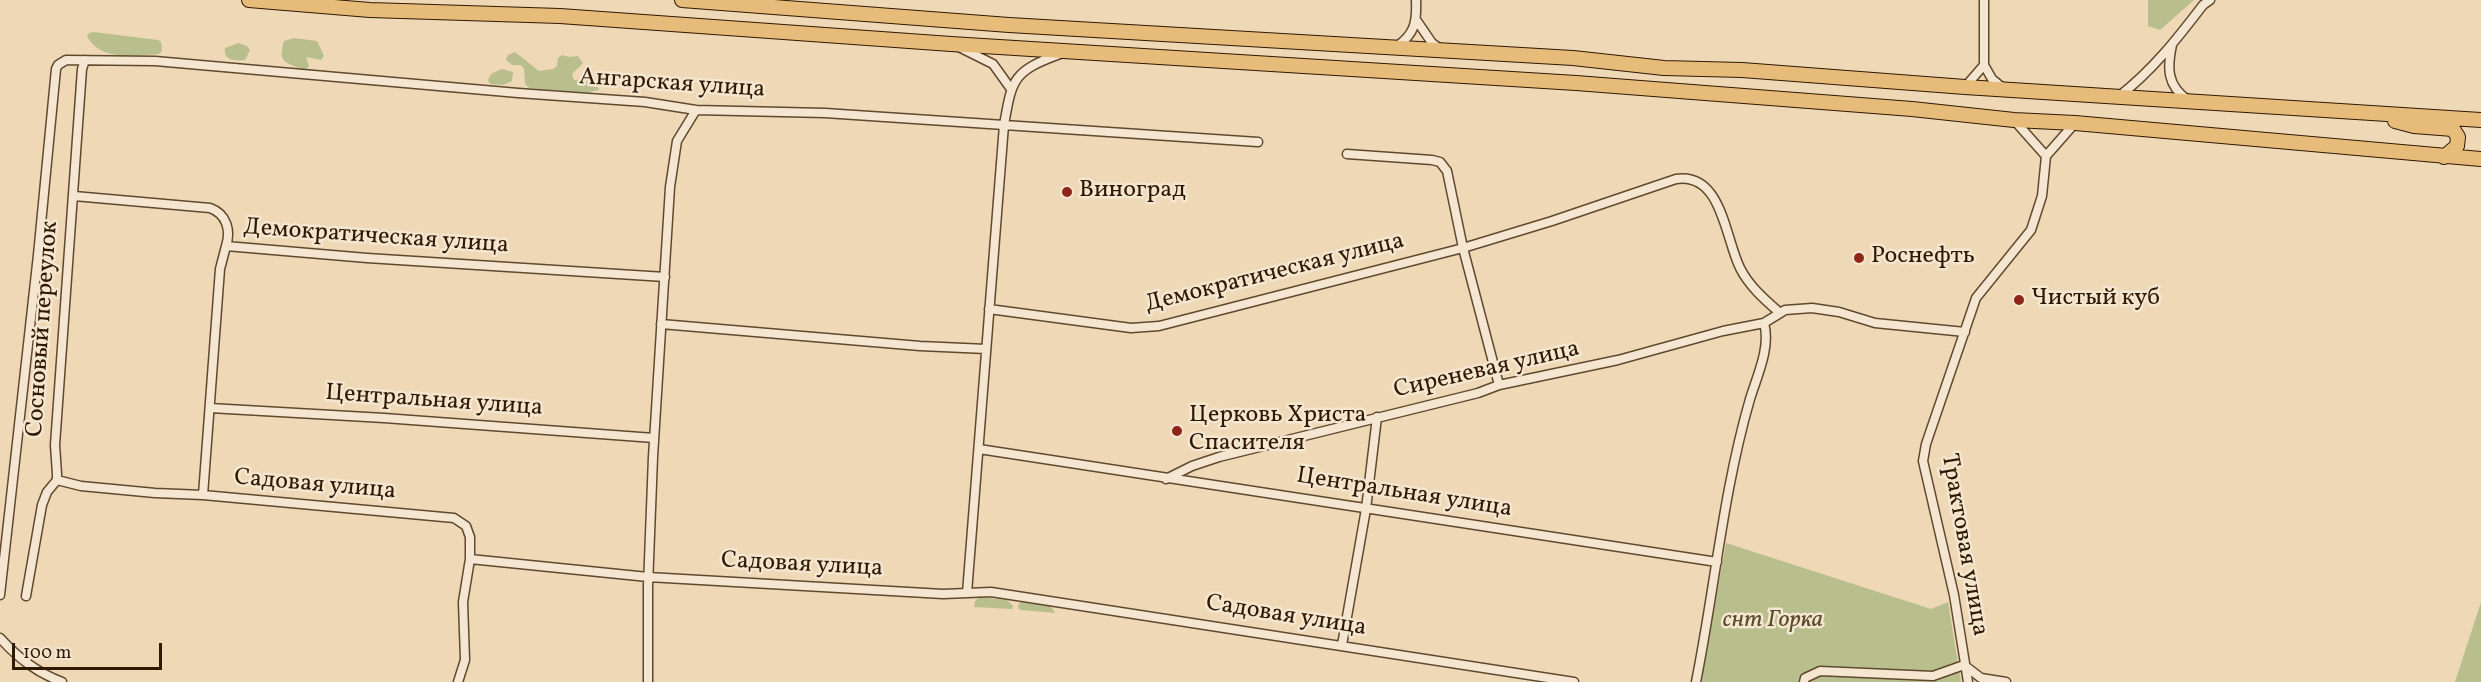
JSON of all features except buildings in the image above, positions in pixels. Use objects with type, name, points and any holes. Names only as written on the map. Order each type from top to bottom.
[{"type":"main road","points":[[249,0],[370,9],[560,16],[951,44],[1576,83],[1912,109],[2014,120],[2074,123],[2481,159]]},
{"type":"main road","points":[[304,5],[324,0]]},
{"type":"main road","points":[[349,0],[358,6],[370,9]]},
{"type":"main road","points":[[683,0],[1009,25],[1574,58],[1664,68],[1742,70],[2006,90],[2481,120]]},
{"type":"main road","points":[[2362,112],[2414,126],[2454,129],[2458,137],[2457,146],[2444,157]]},
{"type":"street","points":[[1416,0],[1417,21],[1432,44],[1445,51]]},
{"type":"street","points":[[1984,0],[1983,65],[1994,81],[2006,90]]},
{"type":"street","points":[[2118,97],[2139,80],[2172,45],[2203,5],[2210,0]]},
{"type":"street","points":[[1393,49],[1405,40],[1417,21]]},
{"type":"street","points":[[951,44],[993,64],[1011,89]]},
{"type":"street","points":[[2172,45],[2168,69],[2171,84],[2178,93],[2191,102]]},
{"type":"street","points":[[967,593],[1004,125],[1011,89],[1016,77],[1026,70],[1069,51]]},
{"type":"street","name":"Ангарская улица","points":[[0,595],[56,69],[66,60],[155,61],[645,102],[696,110],[825,113],[1258,142]]},
{"type":"street","name":"Сосновый переулок","points":[[57,480],[55,446],[63,356],[70,226],[85,60]]},
{"type":"street","points":[[1965,87],[1983,65]]},
{"type":"street","points":[[648,682],[648,577],[654,438],[670,187],[679,135],[696,110]]},
{"type":"street","points":[[2014,120],[2046,156],[2074,123]]},
{"type":"street","points":[[1347,153],[1432,160],[1440,162],[1447,171],[1462,248],[1499,385]]},
{"type":"street","name":"Трактовая улица","points":[[1968,682],[1954,595],[1923,461],[1926,444],[1976,298],[2031,230],[2042,195],[2046,156]]},
{"type":"street","name":"Демократическая улица","points":[[989,309],[1120,327],[1159,326],[1462,248],[1552,221],[1676,179],[1689,179],[1702,184],[1711,193],[1744,275],[1780,313]]},
{"type":"street","points":[[74,196],[210,208],[219,213],[228,227],[229,237],[226,246]]},
{"type":"street","name":"Демократическая улица","points":[[203,495],[220,269],[226,246],[367,258],[665,277]]},
{"type":"street","points":[[1780,313],[1791,309],[1812,308],[1839,312],[1875,323],[1965,332]]},
{"type":"street","name":"Сиреневая улица","points":[[1166,479],[1192,466],[1219,457],[1478,393],[1499,385],[1618,360],[1723,331],[1750,327],[1764,323],[1780,313]]},
{"type":"street","points":[[1696,682],[1717,562],[1720,528],[1766,342],[1764,323]]},
{"type":"street","points":[[661,324],[920,346],[986,349]]},
{"type":"street","name":"Центральная улица","points":[[210,408],[384,417],[654,438]]},
{"type":"street","points":[[1342,645],[1366,509],[1377,417]]},
{"type":"street","name":"Центральная улица","points":[[979,449],[1166,479],[1227,485],[1366,509],[1717,562]]},
{"type":"street","points":[[26,596],[42,505],[47,492],[57,480]]},
{"type":"street","name":"Садовая улица","points":[[57,480],[81,486],[454,518],[466,526],[470,537],[470,559],[648,577],[943,594],[1002,594],[1574,682]]},
{"type":"street","points":[[458,682],[465,660],[462,616],[470,559]]},
{"type":"street","points":[[0,638],[16,655],[41,675],[62,682]]},
{"type":"street","points":[[1804,682],[1805,678],[1820,671],[1932,679],[1964,665],[1981,678],[2006,682]]},
{"type":"green space","points":[[2148,0],[2194,0],[2160,30],[2148,26]]},
{"type":"green space","points":[[94,32],[158,40],[161,42],[162,51],[159,54],[139,55],[109,53],[100,50],[87,36]]},
{"type":"green space","points":[[294,38],[317,41],[324,56],[321,60],[306,57],[309,66],[304,71],[288,63],[283,58],[282,49],[284,41]]},
{"type":"green space","points":[[239,43],[250,50],[245,60],[228,58],[225,48]]},
{"type":"green space","points":[[515,52],[539,71],[553,69],[562,55],[578,56],[583,63],[572,74],[574,80],[596,79],[599,90],[584,93],[529,88],[525,83],[524,69],[521,65],[512,65],[506,60],[508,55]]},
{"type":"green space","points":[[502,69],[513,72],[512,81],[503,85],[490,84],[488,80],[491,74]]},
{"type":"green space","name":"снт Горка","points":[[1726,543],[1931,609],[1948,602],[1961,682],[1701,682]]},
{"type":"green space","points":[[980,597],[1007,600],[1013,606],[1012,609],[974,607],[975,601]]},
{"type":"green space","points":[[2481,602],[2481,682],[2455,682]]},
{"type":"green space","points":[[1019,603],[1050,605],[1055,613],[1021,610],[1018,608]]},
{"type":"place","name":"Виноград","points":[[1067,192]]},
{"type":"place","name":"Роснефть","points":[[1859,258]]},
{"type":"place","name":"Чистый куб","points":[[2019,300]]},
{"type":"place","name":"Церковь Христа Спасителя","points":[[1177,431]]}]
